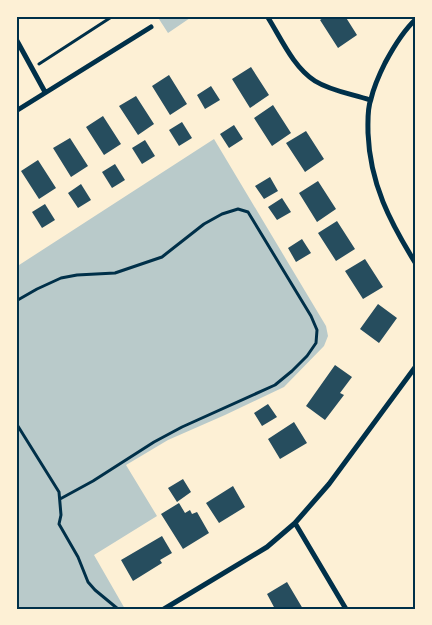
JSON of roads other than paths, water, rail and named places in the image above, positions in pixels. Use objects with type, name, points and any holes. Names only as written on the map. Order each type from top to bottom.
[{"type":"street","points":[[267,16],[294,60],[315,81],[329,88],[370,100]]},
{"type":"street","points":[[416,19],[398,41],[377,79],[370,100],[368,120],[369,149],[374,176],[383,206],[416,264]]},
{"type":"street","points":[[16,111],[151,27]]},
{"type":"street","points":[[16,39],[45,92]]},
{"type":"street","points":[[164,609],[267,547],[295,523],[328,484],[415,368]]},
{"type":"street","points":[[295,523],[346,609]]}]
